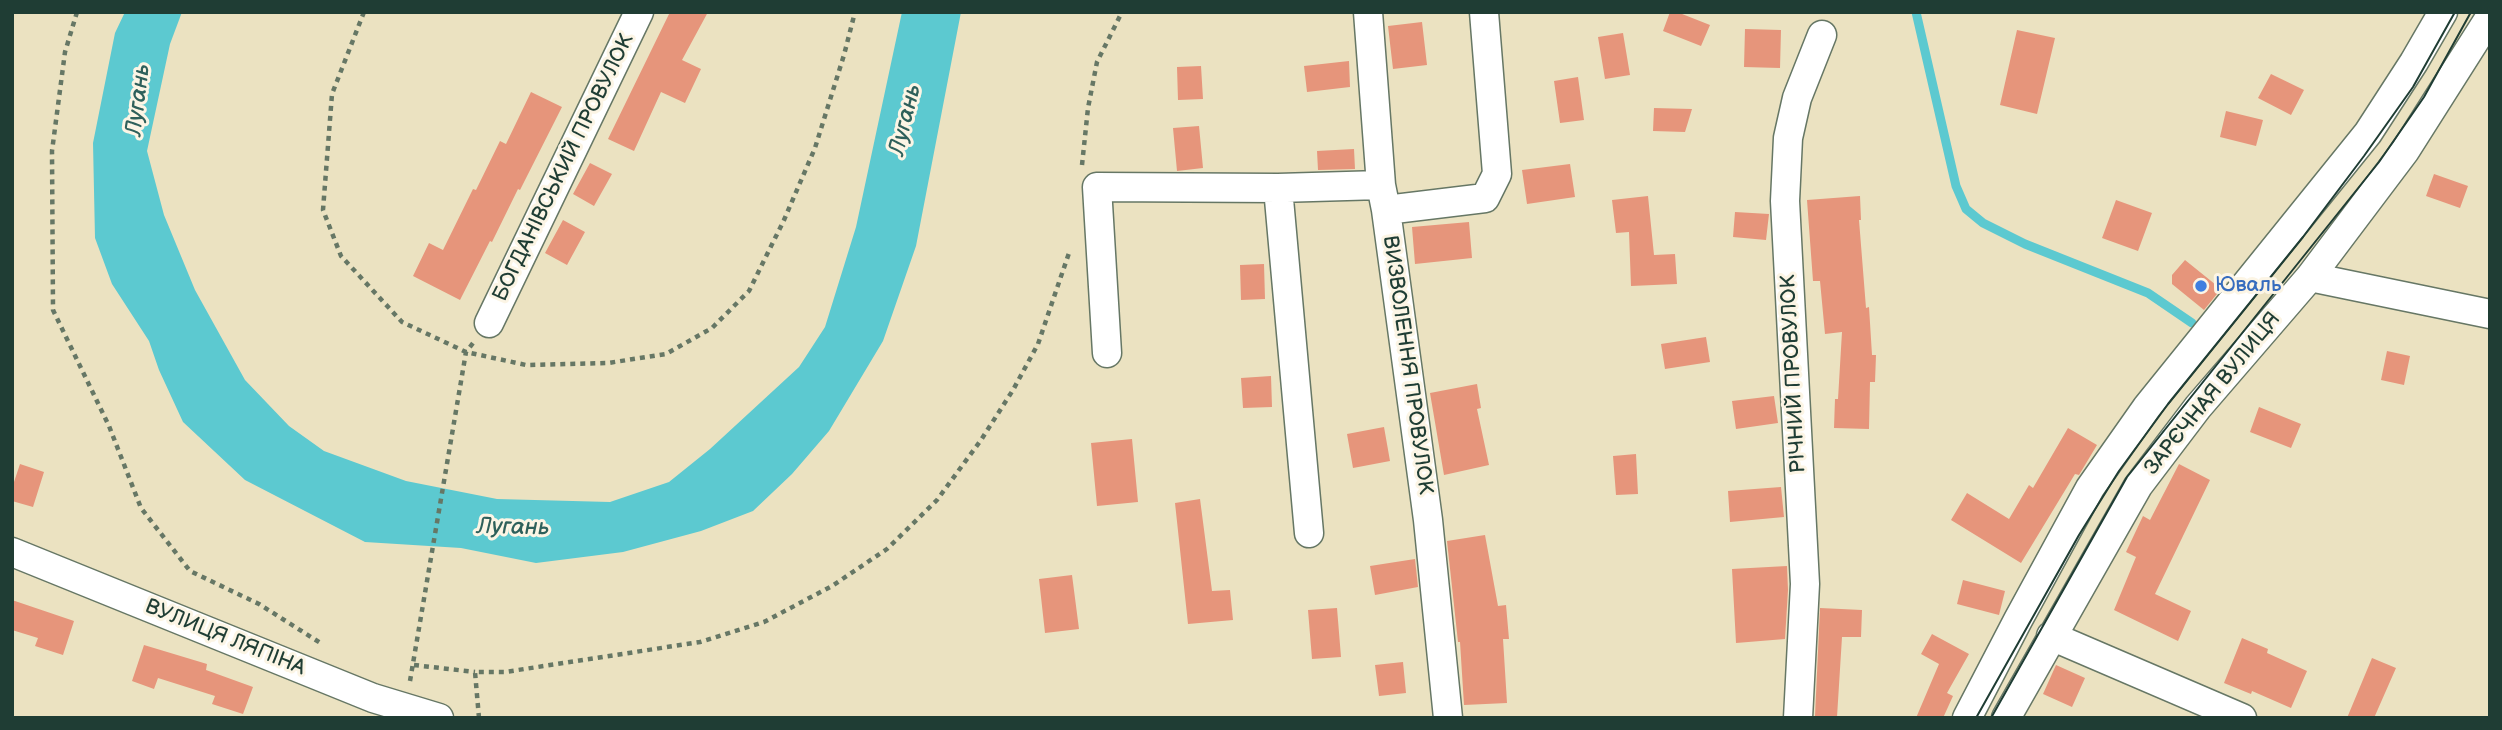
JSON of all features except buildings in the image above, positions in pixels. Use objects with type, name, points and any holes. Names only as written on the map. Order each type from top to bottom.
[{"type":"street","name":"БОГДАНІВСЬКИЙ ПРОВУЛОК","points":[[489,323],[639,12]]},
{"type":"street","name":"ВИЗВОЛЕННЯ ПРОВУЛОК","points":[[1368,12],[1383,198],[1428,520],[1448,718]]},
{"type":"street","points":[[1107,354],[1097,187],[1278,188],[1383,198],[1485,198],[1497,174],[1484,12]]},
{"type":"street","name":"ЗАРЄЧНАЯ ВУЛИЦЯ","points":[[1967,718],[2091,488],[2147,407],[2368,133],[2414,62],[2442,12]]},
{"type":"street","name":"ЗАРЄЧНАЯ ВУЛИЦЯ","points":[[2006,718],[2138,486],[2199,407],[2310,277],[2405,151],[2490,17]]},
{"type":"street","name":"РІЧНИЙ ПРОВУЛОК","points":[[1798,718],[1805,584],[1784,201],[1788,138],[1797,98],[1822,36]]},
{"type":"street","points":[[1278,188],[1309,533]]},
{"type":"street","points":[[2310,277],[2490,314]]},
{"type":"street","name":"ВУЛИЦЯ ЛЯПІНА","points":[[12,552],[373,698],[439,718]]},
{"type":"street","points":[[2052,636],[2242,718]]},
{"type":"path","points":[[77,12],[65,52],[52,151],[53,310],[109,426],[141,508],[190,571],[258,604],[324,645]]},
{"type":"path","points":[[364,12],[332,94],[323,210],[341,256],[402,322],[466,352],[526,365],[608,363],[666,354],[712,328],[749,291],[784,220],[814,148],[855,12]]},
{"type":"path","points":[[1082,168],[1088,108],[1097,62],[1122,12]]},
{"type":"path","points":[[466,352],[414,664],[475,672],[505,672],[700,642],[764,622],[832,586],[887,549],[937,500],[981,440],[1038,344],[1072,241]]},
{"type":"path","points":[[475,672],[479,718]]},
{"type":"water","name":"Лугань","points":[[125,12],[182,12],[170,44],[147,151],[164,215],[195,290],[245,380],[289,426],[324,451],[406,481],[497,499],[610,502],[669,482],[710,449],[799,367],[825,327],[856,227],[902,12],[961,12],[916,246],[883,341],[829,431],[792,474],[753,511],[701,531],[623,552],[536,563],[461,548],[365,542],[245,480],[183,422],[149,341],[112,284],[95,238],[93,143],[115,33]]},
{"type":"waterway","points":[[1916,12],[1956,186],[1966,209],[1983,223],[2025,244],[2148,293],[2192,323]]},
{"type":"tram line","points":[[1976,718],[2079,535],[2119,471],[2168,404],[2303,237],[2364,156],[2413,87],[2455,12]]},
{"type":"tram line","points":[[1991,718],[2127,477],[2379,162],[2424,97],[2471,12]]},
{"type":"place","name":"Юваль","points":[[2201,286]]}]
